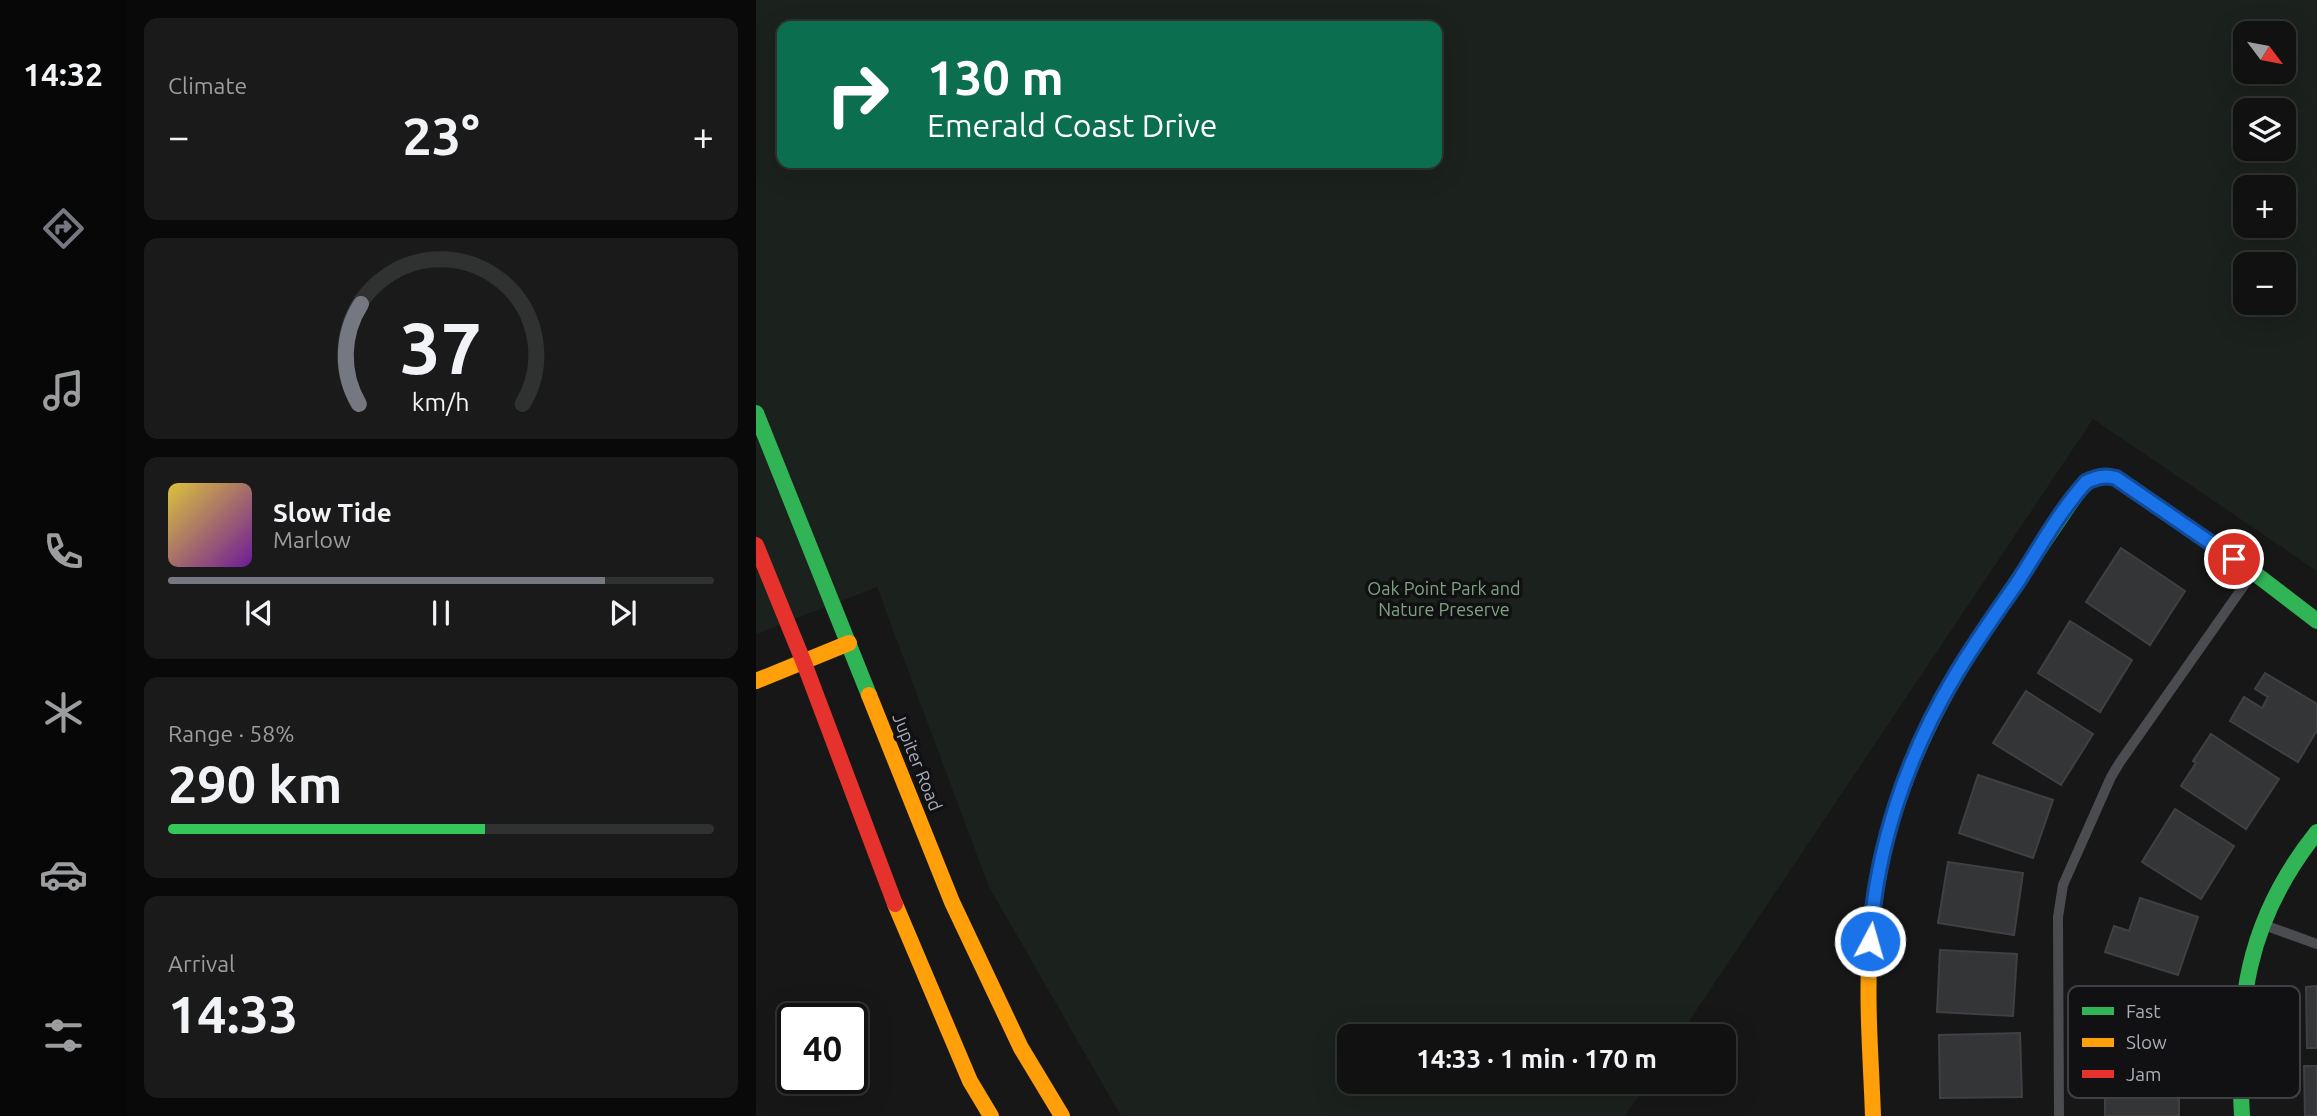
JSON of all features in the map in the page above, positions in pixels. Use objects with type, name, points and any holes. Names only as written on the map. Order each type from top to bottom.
[{"type":"main road","name":"Jupiter Road","points":[[756,413],[952,902],[1021,1048],[1062,1116]]},
{"type":"main road","points":[[1873,1116],[1869,956],[1871,926],[1885,841],[1899,794],[1926,730],[1956,673],[2086,482],[2107,475],[2116,478],[2253,572],[2317,621]]},
{"type":"main road","points":[[756,545],[804,663],[881,872],[970,1081],[991,1116]]},
{"type":"main road","points":[[756,681],[849,643]]},
{"type":"main road","points":[[2246,986],[2252,954],[2262,924],[2285,877],[2317,832]]},
{"type":"main road","points":[[2241,1098],[2242,1116]]},
{"type":"lane","points":[[2059,1116],[2058,917],[2063,885],[2120,762],[2253,572]]},
{"type":"lane","points":[[2262,924],[2317,944]]},
{"type":"green space","name":"Oak Point Park and Nature Preserve","points":[[756,0],[2317,0],[2317,571],[2093,419],[1687,1024],[1337,1024],[1337,1094],[1640,1094],[1625,1116],[1121,1116],[989,887],[877,587],[756,634]]},
{"type":"building","points":[[2121,548],[2185,591],[2150,645],[2086,602]]},
{"type":"building","points":[[2070,621],[2132,660],[2100,712],[2038,673]]},
{"type":"building","points":[[2265,673],[2317,704],[2317,730],[2298,762],[2230,721],[2244,697],[2262,708],[2268,697],[2255,689]]},
{"type":"building","points":[[2026,691],[2093,734],[2061,785],[1993,743]]},
{"type":"building","points":[[2211,734],[2279,779],[2246,829],[2181,786]]},
{"type":"building","points":[[1978,775],[2053,800],[2033,858],[1959,833]]},
{"type":"building","points":[[2175,809],[2234,846],[2201,899],[2142,862]]},
{"type":"building","points":[[1948,862],[2023,873],[2014,935],[1938,923]]},
{"type":"building","points":[[2140,898],[2198,917],[2178,975],[2105,952],[2114,926],[2129,931]]},
{"type":"building","points":[[1940,950],[2017,954],[2013,1016],[1937,1012]]},
{"type":"building","points":[[2317,986],[2317,1048],[2307,1048],[2306,987]]},
{"type":"building","points":[[2020,1033],[2022,1097],[1940,1098],[1939,1035]]},
{"type":"building","points":[[2304,1066],[2317,1066],[2317,1116],[2305,1116]]},
{"type":"building","points":[[2105,1098],[2179,1098],[2179,1116],[2105,1116]]},
{"type":"traffic: fast","points":[[756,413],[869,695]]},
{"type":"traffic: fast","points":[[1995,614],[2079,490],[2092,480],[2109,477],[2116,478],[2253,572],[2317,621]]},
{"type":"traffic: fast","points":[[2247,986],[2260,932],[2274,899],[2293,865],[2317,832]]},
{"type":"traffic: fast","points":[[2242,1098],[2242,1116]]},
{"type":"traffic: slow","points":[[1873,1116],[1869,966],[1875,899],[1883,855],[1894,813],[1927,731],[1947,691],[1995,614]]},
{"type":"traffic: slow","points":[[756,681],[849,643]]},
{"type":"traffic: slow","points":[[869,695],[952,902],[1021,1048],[1062,1116]]},
{"type":"traffic: slow","points":[[895,904],[970,1081],[991,1116]]},
{"type":"traffic: jam","points":[[756,545],[804,663],[895,904]]},
{"type":"route","points":[[1870,941],[1888,829],[1912,760],[1926,730],[1956,673],[2086,482],[2107,475],[2116,478],[2234,559]]}]
